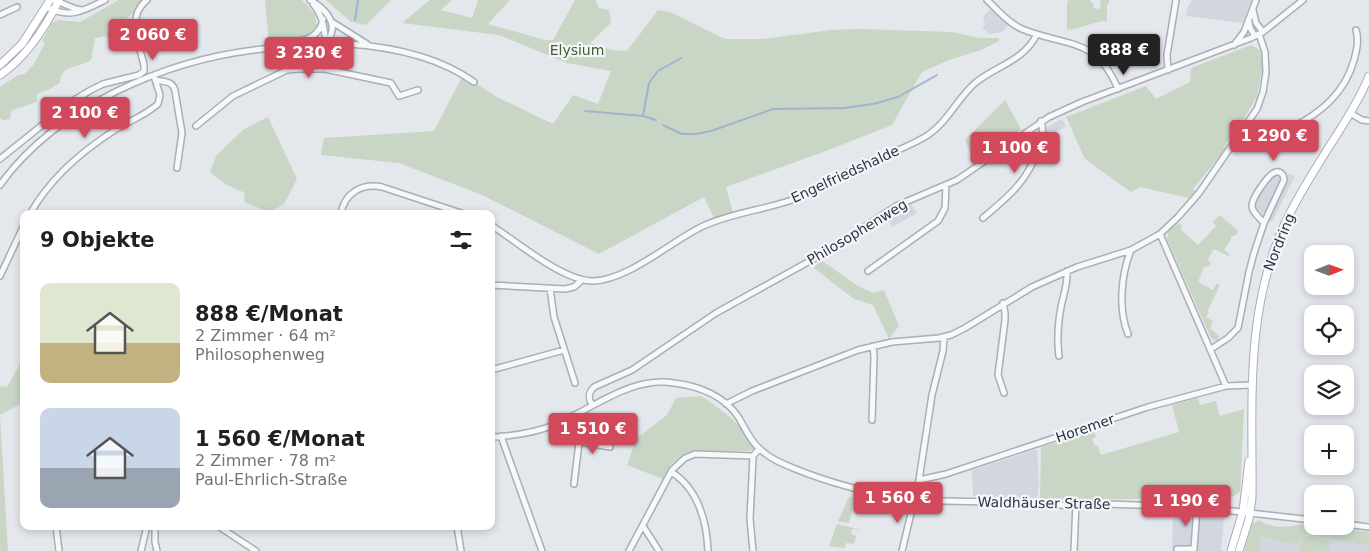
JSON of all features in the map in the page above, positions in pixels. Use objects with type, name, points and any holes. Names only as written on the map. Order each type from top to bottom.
[{"type":"street","points":[[54,11],[68,14],[85,10],[105,0]]},
{"type":"street","points":[[0,159],[71,102],[97,86],[144,72],[135,22],[137,10],[147,0]]},
{"type":"street","points":[[310,0],[323,19],[326,43]]},
{"type":"street","points":[[310,0],[322,8],[332,21],[370,45]]},
{"type":"street","points":[[987,0],[1012,23],[1022,29],[1080,46],[1095,54],[1108,69],[1118,89]]},
{"type":"street","points":[[1234,45],[1244,32],[1256,0]]},
{"type":"street","name":"Philosophenweg","points":[[592,405],[589,398],[594,387],[632,370],[716,313],[826,252],[896,206],[946,185],[971,172],[1041,122],[1066,108],[1259,34],[1303,0]]},
{"type":"street","points":[[1168,70],[1167,55],[1176,1]]},
{"type":"street","points":[[53,2],[85,10]]},
{"type":"street","points":[[0,75],[25,53],[54,11],[53,2]]},
{"type":"street","points":[[8,69],[1,62],[22,44],[53,2]]},
{"type":"street","points":[[0,14],[17,7]]},
{"type":"street","points":[[726,404],[746,393],[849,353],[897,341],[944,337],[965,328],[1032,287],[1066,271],[1131,250],[1160,234],[1199,193],[1257,109],[1265,84],[1265,52],[1253,10]]},
{"type":"street","points":[[0,186],[28,154],[62,124],[111,95],[208,60],[281,46],[312,37],[321,30],[323,19]]},
{"type":"street","points":[[1250,19],[1250,28],[1259,34]]},
{"type":"street","points":[[326,43],[333,27],[332,21]]},
{"type":"street","points":[[1242,133],[1254,139],[1275,136],[1304,122],[1326,106],[1338,93],[1354,62],[1358,39],[1356,30]]},
{"type":"street","name":"Engelfriedshalde","points":[[495,228],[560,271],[582,280],[598,281],[616,275],[633,268],[702,227],[803,196],[853,169],[919,140],[944,121],[970,88],[979,80],[1021,55],[1037,34]]},
{"type":"street","points":[[281,46],[316,46],[326,43],[370,45],[437,62],[464,74],[474,82]]},
{"type":"street","points":[[281,46],[287,70]]},
{"type":"street","points":[[196,126],[233,96],[287,70],[325,69],[355,74],[391,83],[399,96],[418,90]]},
{"type":"street","name":"Nordring","points":[[1231,551],[1252,498],[1252,384],[1254,348],[1262,287],[1273,253],[1295,205],[1350,113],[1369,76]]},
{"type":"street","points":[[155,78],[174,86],[182,133],[177,168]]},
{"type":"street","points":[[33,210],[48,188],[79,157],[103,138],[158,104],[160,95],[155,78]]},
{"type":"street","points":[[1350,113],[1362,120],[1369,120]]},
{"type":"street","points":[[983,218],[1014,191],[1028,174],[1042,138],[1043,127],[1041,122]]},
{"type":"street","points":[[1211,349],[1234,333],[1239,325],[1249,272],[1264,223],[1284,180],[1281,173],[1271,174],[1253,201],[1253,208],[1264,223]]},
{"type":"street","points":[[342,210],[344,202],[348,197],[357,190],[371,185],[452,210]]},
{"type":"street","points":[[868,271],[938,221],[944,208],[946,185]]},
{"type":"street","points":[[0,276],[20,234]]},
{"type":"street","points":[[1160,234],[1226,386]]},
{"type":"street","points":[[1128,334],[1123,317],[1122,299],[1124,278],[1131,250]]},
{"type":"street","points":[[1059,356],[1059,322],[1066,286],[1066,271]]},
{"type":"street","points":[[495,284],[570,288],[582,280]]},
{"type":"street","points":[[550,288],[554,317],[575,383]]},
{"type":"street","points":[[1003,303],[1005,320],[998,375],[1004,393]]},
{"type":"street","points":[[902,551],[919,480],[932,395],[943,351],[944,337]]},
{"type":"street","points":[[872,420],[873,346]]},
{"type":"street","points":[[495,369],[564,350]]},
{"type":"street","name":"Waldhäuser Straße","points":[[495,437],[523,434],[540,430],[632,387],[661,382],[676,383],[699,389],[717,397],[735,413],[759,449],[776,460],[822,480],[870,493],[931,504],[943,501],[1020,502],[1071,506],[1076,504],[1197,507],[1304,519]]},
{"type":"street","name":"Horemer","points":[[919,480],[952,472],[1148,407],[1226,386],[1252,384]]},
{"type":"street","points":[[574,484],[581,426],[577,414]]},
{"type":"street","points":[[500,436],[542,551]]},
{"type":"street","points":[[579,442],[610,447]]},
{"type":"street","points":[[753,551],[750,519],[753,456],[759,449]]},
{"type":"street","points":[[629,551],[672,472],[685,458],[695,454],[753,456]]},
{"type":"street","points":[[672,472],[683,481],[699,504],[706,524],[708,551]]},
{"type":"street","points":[[1074,551],[1076,504]]},
{"type":"street","points":[[1177,549],[1194,549],[1197,507]]},
{"type":"street","name":"Nordring","points":[[1239,551],[1247,512]]},
{"type":"street","points":[[1354,525],[1369,527]]},
{"type":"street","points":[[642,526],[660,551]]},
{"type":"street","points":[[56,530],[59,551]]},
{"type":"street","points":[[141,551],[146,530]]},
{"type":"street","points":[[155,530],[154,542],[157,551]]},
{"type":"street","points":[[224,530],[256,551]]},
{"type":"street","points":[[458,530],[461,551]]},
{"type":"street","points":[[143,542],[150,538],[154,542]]},
{"type":"shaded area","points":[[1192,0],[1251,0],[1242,23],[1186,16]]},
{"type":"shaded area","points":[[990,9],[1008,25],[1002,32],[989,34],[982,27],[986,24],[983,21],[984,16]]},
{"type":"shaded area","points":[[1062,119],[1066,126],[1053,134],[1054,136],[1050,139],[1054,145],[1047,152],[1043,144],[1047,127]]},
{"type":"shaded area","points":[[1273,173],[1295,176],[1272,222],[1252,203]]},
{"type":"shaded area","points":[[911,204],[917,213],[892,227],[887,217]]},
{"type":"shaded area","points":[[1037,449],[1039,483],[1037,498],[973,496],[972,470]]},
{"type":"shaded area","points":[[1197,516],[1224,518],[1221,551],[1172,551],[1173,517],[1191,519]]},
{"type":"shaded area","points":[[1302,534],[1369,546],[1369,551],[1259,551],[1260,537],[1299,545]]},
{"type":"green space","points":[[119,0],[145,0],[136,8],[134,13],[120,23],[125,29],[133,24],[135,40],[131,43],[122,37],[107,39],[106,36],[95,38],[91,60],[67,69],[63,72],[60,83],[37,94],[37,101],[11,111],[10,119],[3,120],[0,118],[0,87],[18,75],[25,74],[34,64],[45,43],[42,41],[52,23],[57,20],[80,22]]},
{"type":"green space","points":[[265,0],[302,0],[315,14],[317,27],[302,37],[269,41]]},
{"type":"green space","points":[[326,0],[391,0],[366,25],[351,22]]},
{"type":"green space","name":"Elysium","points":[[430,0],[452,0],[441,10],[472,18],[478,0],[510,0],[488,24],[545,40],[553,40],[575,0],[595,0],[599,8],[609,10],[611,23],[590,43],[612,50],[627,51],[658,10],[670,12],[725,39],[763,39],[831,30],[859,29],[952,32],[980,38],[999,38],[999,41],[981,50],[949,60],[922,72],[892,125],[726,187],[733,213],[714,218],[704,197],[599,254],[482,195],[399,163],[321,155],[324,138],[434,131],[463,75],[497,97],[553,124],[573,95],[598,104],[611,71],[567,63],[499,35],[402,23]]},
{"type":"green space","points":[[1069,0],[1090,0],[1093,3],[1093,8],[1100,9],[1101,0],[1110,0],[1107,6],[1107,21],[1067,30],[1067,2]]},
{"type":"green space","points":[[1251,45],[1260,50],[1264,69],[1262,70],[1257,96],[1236,133],[1234,132],[1224,147],[1226,148],[1193,189],[1195,191],[1189,198],[1140,187],[1131,192],[1085,159],[1066,117],[1146,86],[1156,99],[1190,82],[1191,68]]},
{"type":"green space","points":[[1005,100],[1021,129],[974,162],[965,140]]},
{"type":"green space","points":[[268,117],[297,179],[284,204],[273,210],[264,210],[244,202],[245,193],[227,185],[210,172],[216,156],[244,129]]},
{"type":"green space","points":[[1220,215],[1238,231],[1236,235],[1231,237],[1224,250],[1230,254],[1228,256],[1214,249],[1207,260],[1211,262],[1209,266],[1204,267],[1198,282],[1213,290],[1217,283],[1220,285],[1206,317],[1213,321],[1210,328],[1219,336],[1217,341],[1211,338],[1167,239],[1169,231],[1179,223],[1182,226],[1180,229],[1198,245],[1216,226],[1212,222]]},
{"type":"green space","points":[[821,260],[858,286],[874,293],[884,290],[899,326],[889,339],[873,305],[854,299],[814,268]]},
{"type":"green space","points":[[20,364],[20,404],[0,415],[0,386],[7,387]]},
{"type":"green space","points":[[701,396],[733,420],[759,449],[746,451],[693,451],[684,454],[671,464],[663,479],[627,465],[636,439],[667,415],[676,398]]},
{"type":"green space","points":[[1198,398],[1200,405],[1216,401],[1220,416],[1244,409],[1240,492],[1230,498],[1206,496],[1194,499],[1040,499],[1041,447],[1094,431],[1096,437],[1092,439],[1095,446],[1098,446],[1101,455],[1179,432],[1172,405]]},
{"type":"green space","points":[[0,415],[8,551],[0,551]]},
{"type":"green space","points":[[849,497],[863,500],[862,502],[855,501],[849,523],[838,521]]},
{"type":"green space","points":[[1259,520],[1268,525],[1304,524],[1304,534],[1299,545],[1261,537],[1259,551],[1244,551],[1252,524]]},
{"type":"green space","points":[[837,524],[862,530],[852,529],[851,534],[856,536],[854,544],[846,543],[845,548],[829,546]]},
{"type":"green space","points":[[1354,530],[1369,532],[1369,546],[1308,535],[1354,535]]},
{"type":"green space","points":[[1303,535],[1331,541],[1328,551],[1299,551]]},
{"type":"waterway","points":[[355,20],[358,0]]},
{"type":"waterway","points":[[643,116],[649,83],[658,71],[681,58]]},
{"type":"waterway","points":[[663,125],[682,134],[696,134],[711,131],[773,109],[844,108],[873,104],[898,97],[937,75]]},
{"type":"waterway","points":[[585,111],[643,116],[656,120]]}]
